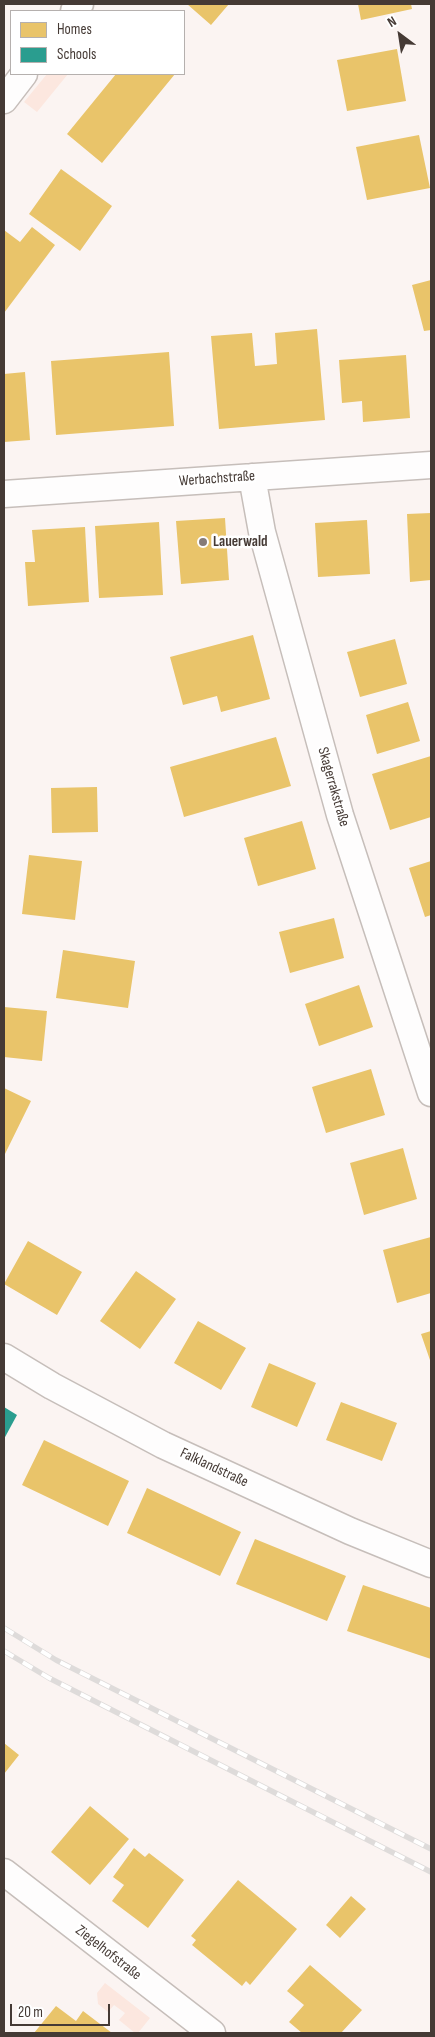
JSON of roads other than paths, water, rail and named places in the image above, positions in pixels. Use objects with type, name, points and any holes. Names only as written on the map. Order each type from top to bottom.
[{"type":"street","points":[[4,100],[23,75]]},
{"type":"street","name":"Werbachstraße","points":[[4,494],[431,465]]},
{"type":"street","name":"Skagerrakstraße","points":[[252,477],[262,532],[340,815],[431,1093]]},
{"type":"street","name":"Falklandstraße","points":[[4,1357],[52,1386],[163,1445],[350,1531],[431,1564]]},
{"type":"street","name":"Ziegelhofstraße","points":[[4,1872],[212,2033]]},
{"type":"railway","points":[[4,1628],[56,1660],[431,1849]]},
{"type":"railway","points":[[4,1651],[49,1678],[431,1872]]},
{"type":"place","name":"Lauerwald","points":[[203,542]]}]
